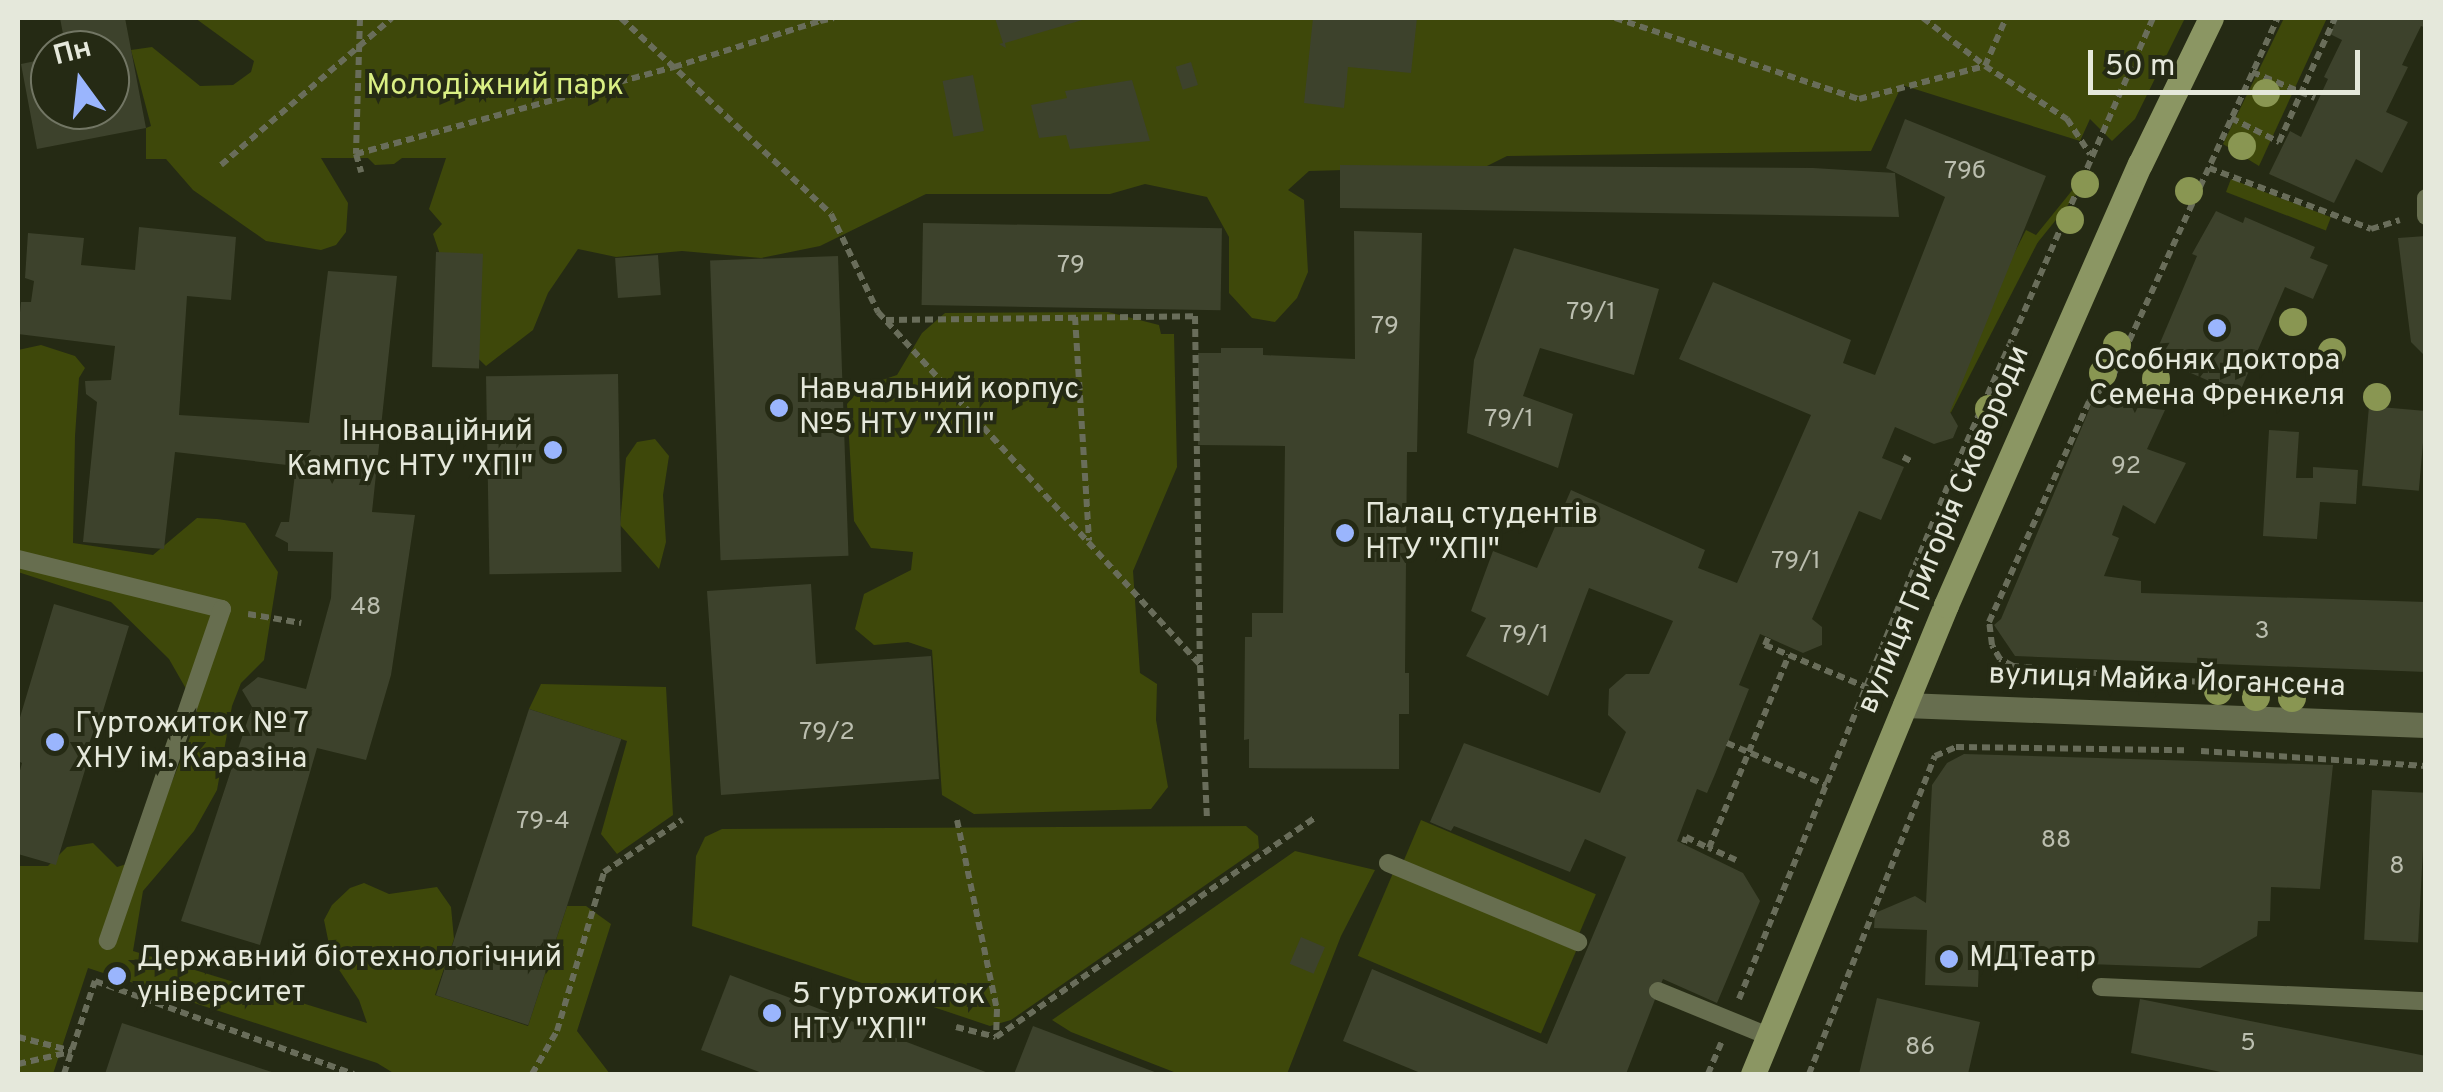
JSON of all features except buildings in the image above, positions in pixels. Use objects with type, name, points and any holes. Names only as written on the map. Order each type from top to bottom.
[{"type":"main road","name":"вулиця Григорія Сковороди","points":[[1753,1074],[1905,704],[2125,200],[2210,18]]},
{"type":"street","name":"вулиця Майка Йогансена","points":[[1905,704],[2426,725]]},
{"type":"lane","points":[[18,559],[222,609],[108,942]]},
{"type":"lane","points":[[1388,863],[1578,942]]},
{"type":"lane","points":[[2101,986],[2426,1002]]},
{"type":"lane","points":[[1658,991],[1768,1036]]},
{"type":"path","points":[[360,18],[356,154],[361,172]]},
{"type":"path","points":[[221,165],[392,18]]},
{"type":"path","points":[[621,18],[831,214],[885,320],[1200,665]]},
{"type":"path","points":[[356,154],[674,67],[820,19],[834,18]]},
{"type":"path","points":[[1615,18],[1859,99],[1985,66]]},
{"type":"path","points":[[1923,18],[1985,66],[2067,119],[2090,155]]},
{"type":"path","points":[[1985,66],[2006,18]]},
{"type":"path","points":[[1708,1074],[2090,155],[2153,18]]},
{"type":"path","points":[[2028,669],[2000,659],[1992,646],[1989,622],[2089,402],[2114,376],[2278,18]]},
{"type":"path","points":[[2231,118],[2279,142],[2334,18]]},
{"type":"path","points":[[2252,72],[2315,98]]},
{"type":"path","points":[[2209,168],[2371,229],[2401,220],[2425,206]]},
{"type":"path","points":[[885,320],[1196,316],[1200,665],[1207,819]]},
{"type":"path","points":[[1076,318],[1090,544]]},
{"type":"path","points":[[222,609],[301,623]]},
{"type":"path","points":[[1768,638],[1766,645],[1866,687]]},
{"type":"path","points":[[1709,848],[1789,655]]},
{"type":"path","points":[[1727,743],[1826,786]]},
{"type":"path","points":[[1809,1074],[1929,768],[1944,749],[2197,750],[2426,766]]},
{"type":"path","points":[[956,1027],[996,1037],[1316,818]]},
{"type":"path","points":[[532,1074],[557,1030],[604,872],[682,820]]},
{"type":"path","points":[[957,820],[998,1009],[996,1037]]},
{"type":"path","points":[[1684,843],[1686,838],[1736,860]]},
{"type":"path","points":[[64,1074],[95,982],[142,1002],[354,1074]]},
{"type":"path","points":[[18,1036],[72,1051]]},
{"type":"path","points":[[18,1064],[72,1051]]},
{"type":"green space","name":"Молодіжний парк","points":[[195,18],[2185,18],[2135,119],[2112,141],[2090,119],[2080,141],[1902,85],[1871,151],[1507,156],[1487,166],[1309,171],[1288,190],[1304,200],[1308,272],[1297,298],[1275,322],[1252,318],[1229,293],[1229,237],[1207,197],[1145,184],[1110,194],[926,194],[820,246],[761,258],[682,251],[616,257],[578,249],[548,293],[533,330],[486,366],[459,340],[447,275],[433,234],[442,224],[429,209],[446,158],[402,158],[394,164],[375,165],[368,158],[321,158],[348,203],[346,232],[336,245],[321,250],[266,241],[193,190],[166,159],[146,159],[146,128],[151,126],[131,50],[152,47],[200,86],[233,85],[251,72],[254,61]]},
{"type":"green space","points":[[2284,18],[2327,18],[2259,166],[2223,144]]},
{"type":"green space","points":[[2087,172],[2092,176],[1912,397],[1908,393]]},
{"type":"green space","points":[[2231,179],[2331,217],[2326,230],[2226,192]]},
{"type":"green space","points":[[2026,230],[2040,237],[1951,413],[1937,406]]},
{"type":"green space","points":[[1108,312],[1159,325],[1161,334],[1174,334],[1177,467],[1133,571],[1140,673],[1157,684],[1156,720],[1168,787],[1151,809],[974,814],[942,795],[932,650],[908,642],[874,645],[855,629],[864,594],[911,570],[913,552],[871,548],[854,521],[847,404],[861,387],[897,375],[922,333],[945,313]]},
{"type":"green space","points":[[41,345],[75,356],[85,368],[79,378],[75,436],[73,543],[153,555],[197,518],[217,519],[245,523],[278,572],[264,660],[241,683],[232,706],[217,790],[194,831],[143,891],[133,951],[367,1023],[359,1000],[332,959],[324,920],[332,905],[350,888],[364,883],[389,894],[437,887],[451,907],[454,939],[435,995],[528,1026],[567,906],[586,906],[611,924],[577,1031],[610,1074],[395,1074],[377,1063],[88,968],[53,1074],[18,1074],[18,866],[48,866],[67,847],[93,843],[117,867],[140,860],[191,735],[197,708],[169,659],[111,602],[18,572],[18,350]]},
{"type":"green space","points":[[655,439],[669,456],[663,495],[666,542],[659,569],[620,525],[626,458],[637,442]]},
{"type":"green space","points":[[541,684],[666,687],[673,815],[617,854],[601,834],[627,741],[529,709]]},
{"type":"green space","points":[[1421,820],[1596,894],[1578,938],[1403,863]]},
{"type":"green space","points":[[1246,826],[1258,836],[1259,848],[1011,1020],[990,1026],[692,926],[696,856],[705,837],[722,829]]},
{"type":"green space","points":[[1295,851],[1375,870],[1341,936],[1287,1074],[1179,1074],[1071,1032],[1052,1020]]},
{"type":"green space","points":[[1393,873],[1576,951],[1541,1034],[1358,956]]},
{"type":"place","name":"Особняк доктора Семена Френкеля","points":[[2217,328]]},
{"type":"place","name":"Навчальний корпус №5 НТУ \"ХПІ\"","points":[[779,408]]},
{"type":"place","name":"Інноваційний Кампус НТУ \"ХПІ\"","points":[[553,450]]},
{"type":"place","name":"Палац студентів НТУ \"ХПІ\"","points":[[1345,533]]},
{"type":"place","name":"Гуртожиток № 7 ХНУ ім. Каразіна","points":[[55,742]]},
{"type":"place","name":"МДТеатр","points":[[1949,959]]},
{"type":"place","name":"Державний біотехнологічний університет","points":[[117,976]]},
{"type":"place","name":"5 гуртожиток НТУ \"ХПІ\"","points":[[772,1013]]}]
